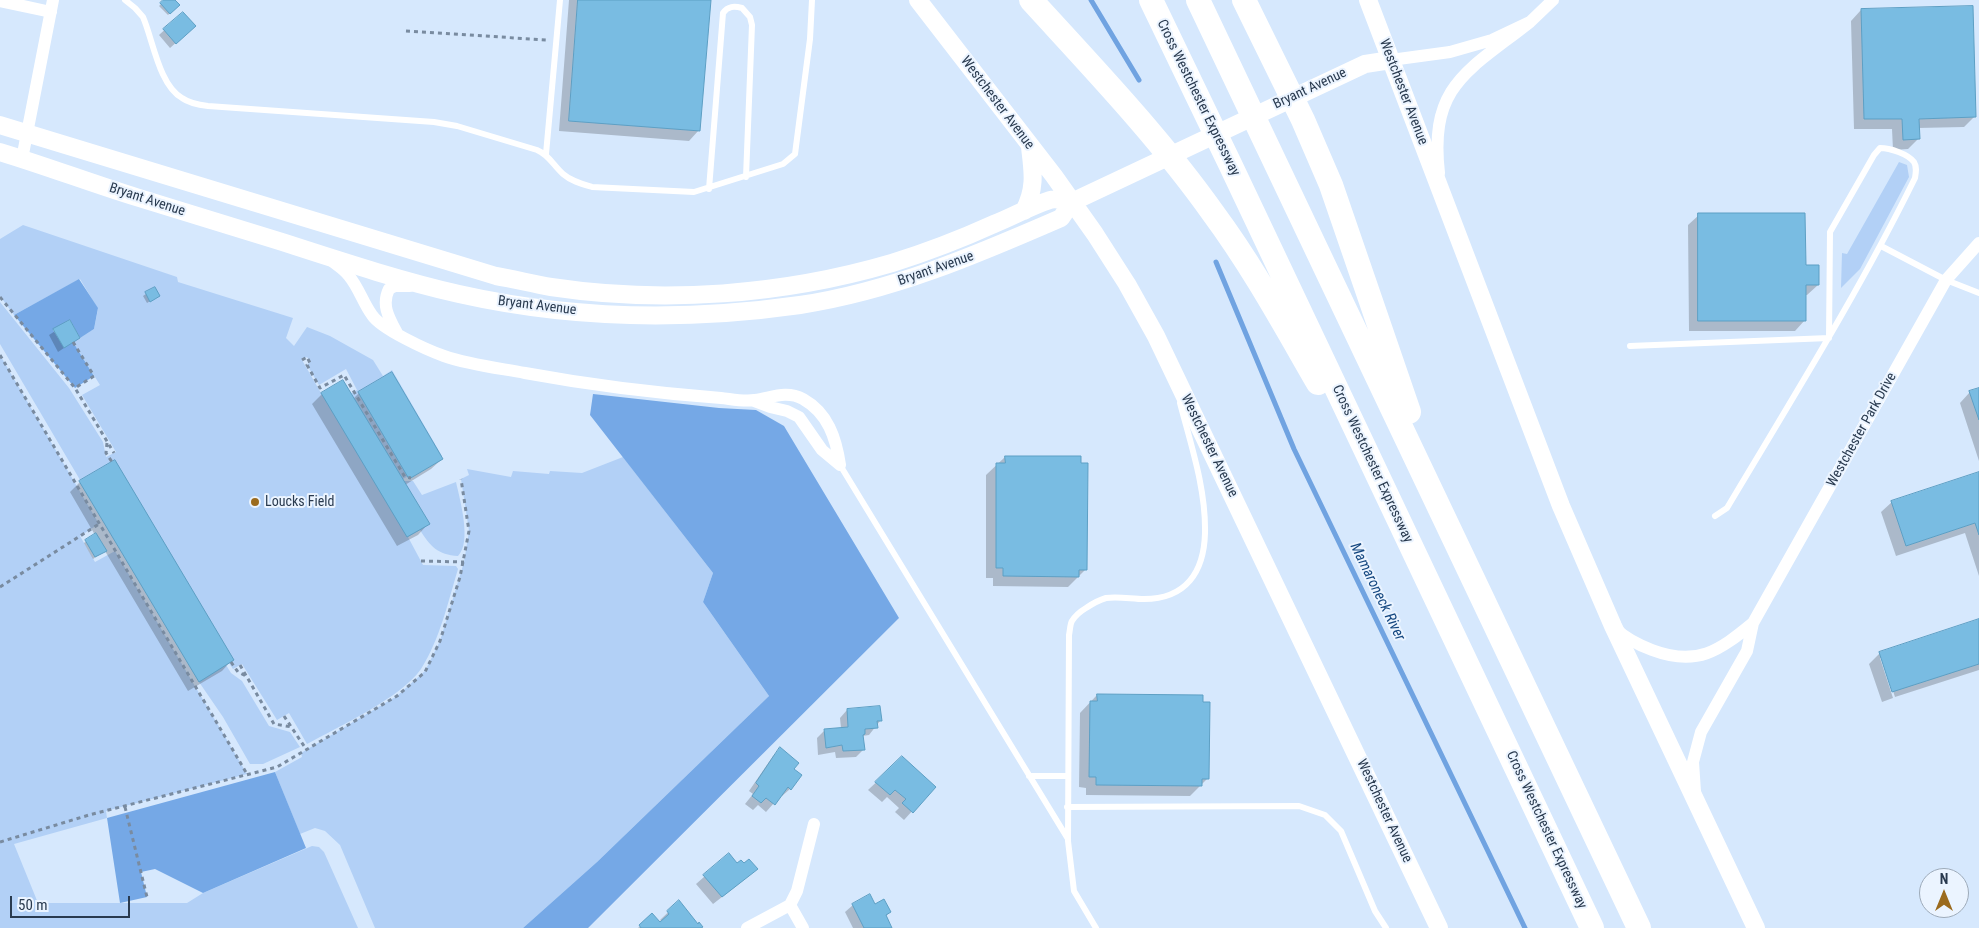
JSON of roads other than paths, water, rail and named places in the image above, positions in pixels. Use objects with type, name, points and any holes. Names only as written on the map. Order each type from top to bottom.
[{"type":"highway","points":[[1031,0],[1139,119],[1214,213],[1272,302],[1400,523]]},
{"type":"highway","name":"Cross Westchester Expressway","points":[[1151,0],[1592,928]]},
{"type":"highway","points":[[1198,0],[1639,928]]},
{"type":"highway","points":[[1244,0],[1303,120],[1338,203],[1442,514]]},
{"type":"main road","name":"Westchester Avenue","points":[[918,0],[1072,202],[1127,284],[1169,363],[1439,928]]},
{"type":"main road","name":"Westchester Avenue","points":[[1368,0],[1550,479],[1613,626],[1756,928]]},
{"type":"main road","name":"Bryant Avenue","points":[[0,152],[136,197],[324,255],[461,294],[517,304],[602,314],[681,316],[717,314],[801,304],[886,286],[946,267],[1061,218],[1072,202],[1365,64],[1391,60]]},
{"type":"main road","name":"Bryant Avenue","points":[[0,125],[496,276],[551,287],[610,293],[697,295],[754,290],[822,280],[929,251],[1052,199],[1072,202]]},
{"type":"main road","points":[[1024,212],[1029,202],[1034,180],[1030,146]]},
{"type":"street","name":"Bryant Avenue","points":[[1391,60],[1450,52],[1492,40],[1530,22],[1553,0]]},
{"type":"street","points":[[0,1],[52,6],[22,159]]},
{"type":"street","points":[[1440,190],[1436,137],[1438,121],[1449,92],[1458,80],[1474,66],[1530,22]]},
{"type":"street","name":"Westchester Park Drive","points":[[1695,797],[1693,762],[1701,732],[1747,651],[1754,623],[1946,280],[1979,243]]},
{"type":"street","points":[[324,255],[349,275],[372,316],[381,325],[412,343],[444,356],[587,384],[754,400],[799,417],[822,450],[840,465]]},
{"type":"street","points":[[397,333],[386,311],[386,294],[389,289],[395,286],[430,286]]},
{"type":"street","points":[[754,400],[770,396],[789,395],[801,398],[819,411],[827,420],[837,445],[840,465]]},
{"type":"street","name":"Westchester Park Drive","points":[[1613,626],[1636,644],[1669,656],[1695,658],[1711,652],[1754,623]]},
{"type":"street","points":[[747,928],[790,905],[797,891],[814,824]]},
{"type":"street","points":[[790,905],[803,928]]},
{"type":"lane","points":[[125,0],[136,8],[142,17],[168,84],[181,98],[189,102],[208,106],[434,122],[457,126],[546,154],[563,175],[580,184],[592,187],[679,192],[694,192],[746,177],[783,164],[795,154],[810,39],[812,0]]},
{"type":"lane","points":[[546,154],[560,0]]},
{"type":"lane","points":[[709,188],[723,13],[731,7],[742,8],[750,17],[752,25],[746,177]]},
{"type":"lane","points":[[1716,516],[1727,508],[1829,338],[1881,246],[1915,178],[1916,169],[1914,163],[1909,158],[1888,148],[1880,148],[1874,155],[1830,232],[1829,338]]},
{"type":"lane","points":[[1881,246],[1946,280],[1979,293]]},
{"type":"lane","points":[[1630,346],[1829,338]]},
{"type":"lane","points":[[1096,928],[1074,891],[1068,840],[1069,636],[1072,621],[1081,611],[1106,598],[1167,596],[1180,590],[1197,573],[1205,534],[1201,488],[1169,363]]},
{"type":"lane","points":[[840,465],[1068,840]]},
{"type":"lane","points":[[1029,776],[1068,776]]},
{"type":"lane","points":[[1067,807],[1299,806],[1325,815],[1341,831],[1375,911],[1386,928]]},
{"type":"waterway","name":"Mamaroneck River","points":[[1091,0],[1139,80]]},
{"type":"waterway","name":"Mamaroneck River","points":[[1216,262],[1294,449],[1525,928]]},
{"type":"place","name":"Loucks Field","points":[[255,502]]}]
